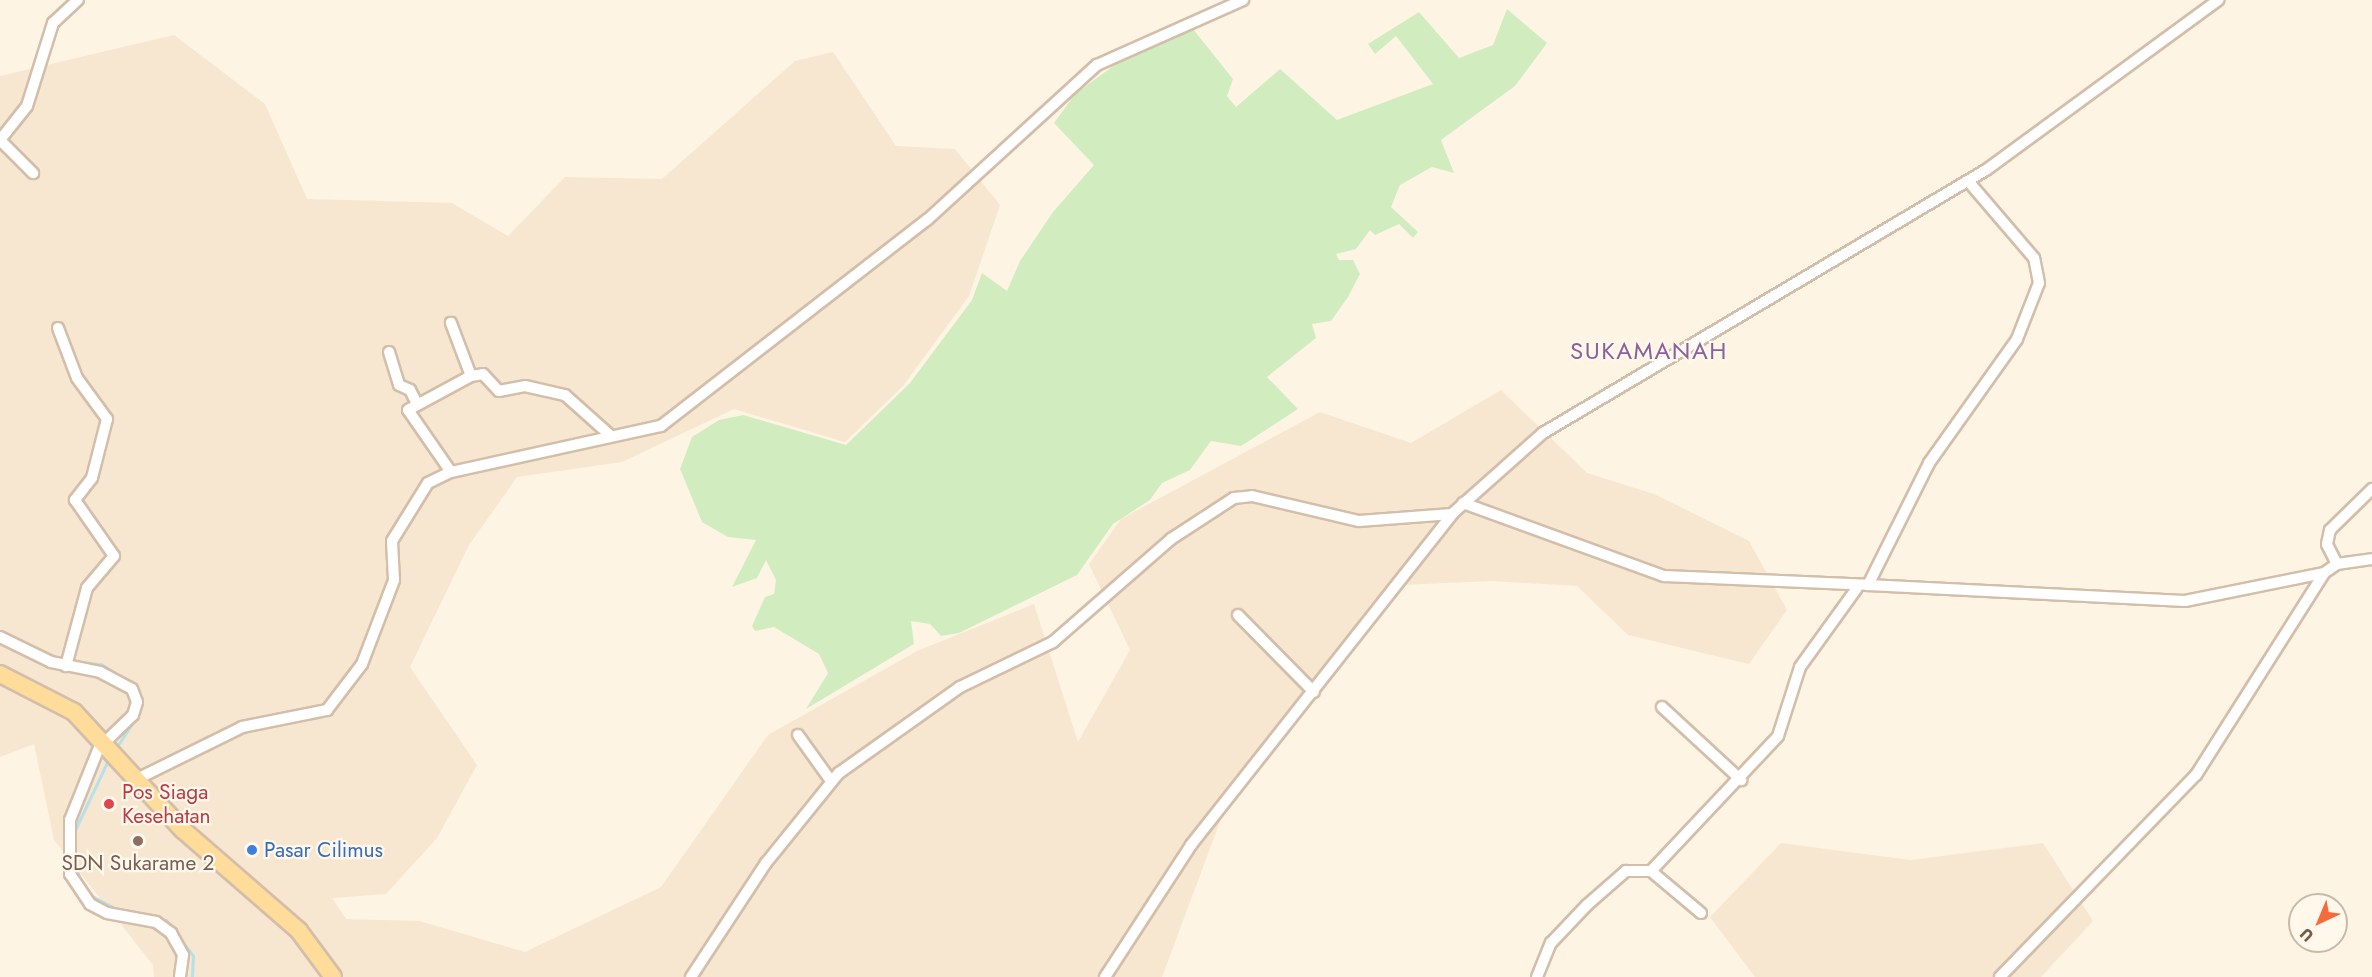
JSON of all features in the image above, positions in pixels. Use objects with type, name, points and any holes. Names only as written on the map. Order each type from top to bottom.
[{"type":"main road","points":[[0,674],[63,704],[105,742],[183,830],[299,931],[333,977]]},
{"type":"street","points":[[33,172],[0,140],[27,106],[53,23],[78,0]]},
{"type":"street","points":[[137,779],[242,727],[327,710],[362,664],[385,610],[394,580],[396,529],[421,490],[451,472],[661,426],[710,392],[927,220],[1111,54],[1243,0]]},
{"type":"street","points":[[1105,977],[1191,845],[1314,692],[1452,513],[1463,503],[1543,434],[1968,181],[2218,0]]},
{"type":"street","points":[[1651,872],[1741,780],[1778,736],[1800,667],[1862,586],[1929,463],[2017,339],[2039,283],[2034,258],[1968,181]]},
{"type":"street","points":[[451,323],[471,376]]},
{"type":"street","points":[[58,328],[77,378],[107,418],[92,478],[75,500],[114,556],[87,588],[66,665]]},
{"type":"street","points":[[389,352],[399,385],[410,390],[417,404]]},
{"type":"street","points":[[451,472],[408,412],[417,404],[471,376],[483,374],[499,391],[525,386],[565,395],[611,436]]},
{"type":"street","points":[[2337,564],[2327,537],[2372,489]]},
{"type":"street","points":[[691,977],[766,863],[831,781],[960,687],[1053,642],[1171,539],[1234,498],[1252,496],[1369,522],[1452,513]]},
{"type":"street","points":[[1463,503],[1664,576],[2185,601],[2324,573]]},
{"type":"street","points":[[2000,977],[2196,775],[2324,573],[2337,564],[2372,559]]},
{"type":"street","points":[[1238,615],[1314,692]]},
{"type":"street","points":[[0,637],[66,665],[100,672],[136,694],[133,715],[105,742],[70,820],[70,874],[90,904],[107,913],[156,922],[171,933],[183,955],[180,977]]},
{"type":"street","points":[[1662,707],[1741,780]]},
{"type":"street","points":[[798,735],[831,781]]},
{"type":"street","points":[[1537,977],[1551,943],[1587,905],[1626,871],[1651,872],[1701,913]]},
{"type":"shaded area","points":[[174,35],[265,104],[307,199],[452,203],[508,236],[565,177],[662,179],[795,61],[833,52],[896,146],[955,149],[1000,205],[969,296],[903,386],[845,442],[734,409],[622,462],[517,477],[469,545],[410,667],[477,765],[437,838],[386,894],[332,898],[346,919],[419,921],[525,952],[661,887],[768,735],[917,651],[1034,604],[1078,742],[1130,650],[1089,564],[1121,519],[1320,412],[1411,443],[1501,390],[1587,473],[1654,494],[1749,541],[1787,610],[1749,664],[1628,635],[1577,586],[1493,581],[1401,585],[1221,819],[1162,977],[154,977],[153,965],[54,840],[34,744],[0,757],[0,76]]},
{"type":"shaded area","points":[[1781,843],[1910,860],[2043,843],[2093,921],[2041,977],[1755,977],[1710,917]]},
{"type":"green space","points":[[1507,9],[1547,43],[1515,86],[1441,140],[1454,173],[1432,167],[1400,185],[1391,207],[1418,232],[1413,238],[1399,224],[1375,235],[1370,230],[1356,249],[1336,254],[1339,260],[1353,260],[1360,274],[1348,297],[1331,321],[1312,324],[1316,338],[1267,377],[1298,409],[1241,446],[1211,441],[1190,470],[1162,483],[1150,500],[1113,524],[1077,575],[959,633],[941,636],[930,624],[911,621],[914,644],[806,709],[828,673],[819,654],[774,627],[755,631],[752,626],[765,597],[774,594],[776,580],[766,560],[757,578],[732,587],[756,540],[728,537],[702,522],[680,469],[692,437],[719,420],[743,415],[846,445],[910,383],[972,300],[982,273],[1007,291],[1020,261],[1053,212],[1094,165],[1054,123],[1075,94],[1116,64],[1193,29],[1233,79],[1227,96],[1236,107],[1280,69],[1337,120],[1433,84],[1396,36],[1375,54],[1368,44],[1419,12],[1459,58],[1493,45]]},
{"type":"waterway","points":[[21,642],[34,648]]},
{"type":"waterway","points":[[71,661],[101,664],[130,683]]},
{"type":"waterway","points":[[116,748],[134,720]]},
{"type":"waterway","points":[[75,830],[109,758]]},
{"type":"waterway","points":[[74,861],[80,880]]},
{"type":"waterway","points":[[90,895],[118,910]]},
{"type":"waterway","points":[[127,912],[166,920],[172,928]]},
{"type":"waterway","points":[[178,936],[193,956],[192,977]]},
{"type":"place","name":"Pos Siaga Kesehatan","points":[[109,804]]},
{"type":"place","name":"SDN Sukarame 2","points":[[138,841]]},
{"type":"place","name":"Pasar Cilimus","points":[[252,850]]},
{"type":"district","name":"SUKAMANAH","points":[[1649,351]]}]
